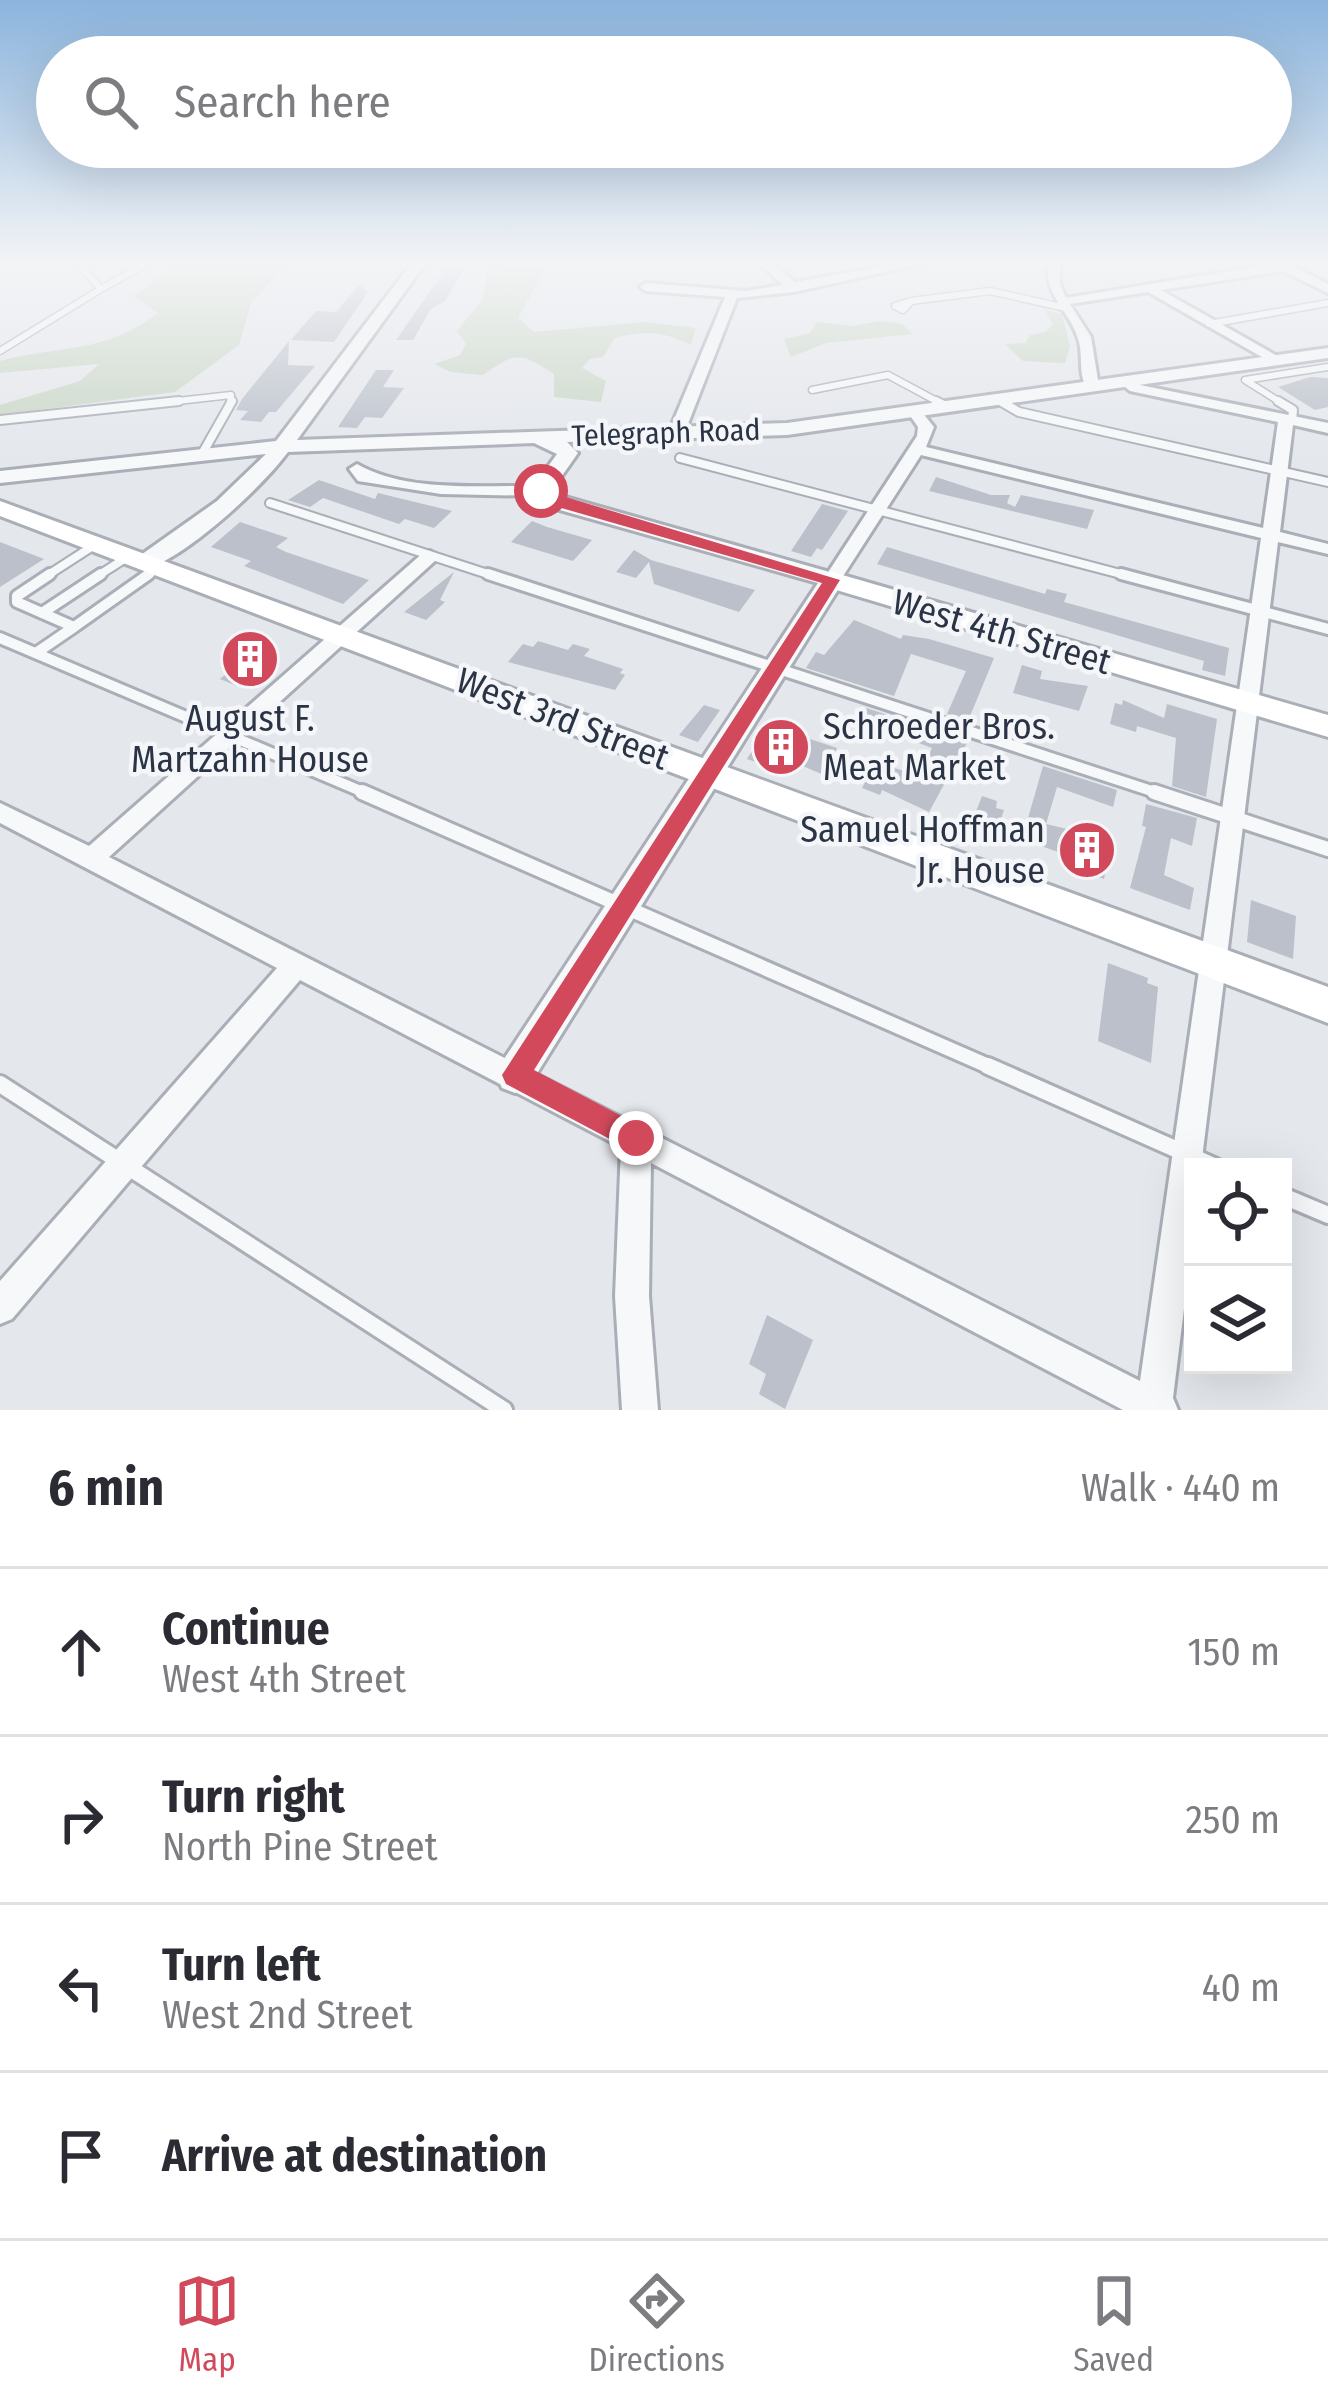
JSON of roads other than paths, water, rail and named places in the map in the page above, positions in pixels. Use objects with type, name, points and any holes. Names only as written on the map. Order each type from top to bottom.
[{"type":"main road","name":"West 3rd Street","points":[[1,485],[96,544],[1328,1005]]},
{"type":"main road","name":"West 4th Street","points":[[832,580],[1328,726]]},
{"type":"street","points":[[144,562],[242,493],[284,446],[370,330]]},
{"type":"street","points":[[676,434],[718,330]]},
{"type":"street","points":[[1080,330],[1092,386]]},
{"type":"street","points":[[1219,330],[1274,360]]},
{"type":"street","name":"Telegraph Road","points":[[1,485],[284,446],[787,429],[1328,353]]},
{"type":"street","points":[[1126,382],[1135,388],[1328,428]]},
{"type":"street","points":[[515,1075],[916,448],[926,427],[916,414]]},
{"type":"street","points":[[1202,1158],[1210,961],[1289,420]]},
{"type":"street","points":[[357,469],[364,478],[405,487],[541,491],[568,453],[595,436]]},
{"type":"street","points":[[536,439],[555,442],[568,453]]},
{"type":"street","points":[[916,448],[1328,549]]},
{"type":"street","name":"West 4th Street","points":[[541,491],[550,500],[832,580]]},
{"type":"street","points":[[91,859],[430,556]]},
{"type":"street","points":[[0,812],[1157,1408],[1184,1260]]},
{"type":"street","points":[[0,1307],[297,964]]},
{"type":"street","points":[[636,1138],[632,1296],[640,1410]]},
{"type":"lane","points":[[0,351],[35,330]]},
{"type":"lane","points":[[1289,420],[1293,410],[1245,380],[1328,367]]},
{"type":"lane","points":[[812,390],[888,375],[951,408]]},
{"type":"lane","points":[[0,420],[231,395],[234,398],[202,454]]},
{"type":"lane","points":[[999,400],[1018,412],[1328,482]]},
{"type":"lane","points":[[680,458],[1328,629]]},
{"type":"lane","points":[[270,503],[1328,849]]},
{"type":"lane","points":[[74,627],[17,602],[21,593],[96,544]]},
{"type":"lane","points":[[42,613],[144,562]]},
{"type":"lane","points":[[36,653],[74,627],[144,562]]},
{"type":"lane","points":[[0,638],[625,904],[1195,1158]]},
{"type":"lane","points":[[0,1084],[504,1410]]},
{"type":"lane","points":[[1292,1200],[1328,1215]]},
{"type":"place","name":"August F. Martzahn House","points":[[250,659]]},
{"type":"place","name":"Schroeder Bros. Meat Market","points":[[781,747]]},
{"type":"place","name":"Samuel Hoffman Jr. House","points":[[1087,850]]}]
